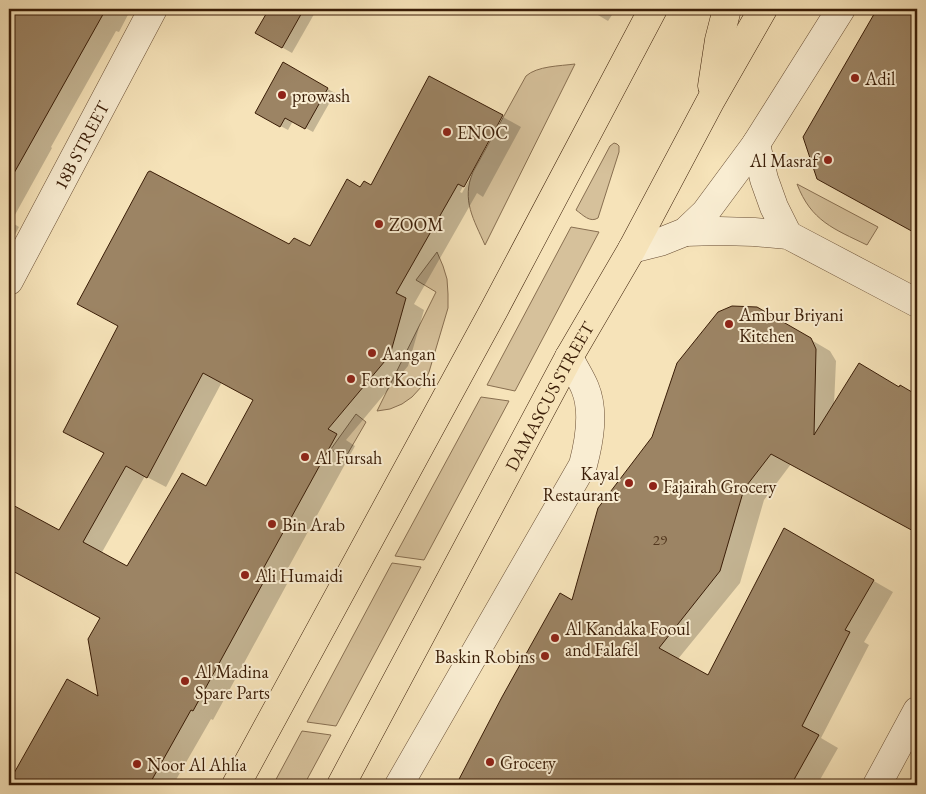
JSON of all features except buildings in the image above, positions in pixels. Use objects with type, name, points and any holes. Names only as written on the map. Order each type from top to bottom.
[{"type":"main road","points":[[236,785],[490,317],[654,9]]},
{"type":"main road","points":[[711,100],[718,48],[726,9]]},
{"type":"main road","name":"DAMASCUS STREET","points":[[341,785],[569,357],[632,250],[711,100],[763,9]]},
{"type":"street","name":"18B STREET","points":[[9,281],[153,9]]},
{"type":"street","points":[[685,232],[705,212],[756,144],[841,9]]},
{"type":"street","points":[[756,144],[764,179],[774,207],[788,235]]},
{"type":"street","points":[[632,250],[685,232],[788,235],[917,303]]},
{"type":"street","points":[[399,785],[583,465],[589,443],[591,421],[589,403],[586,390],[569,357]]},
{"type":"street","points":[[877,785],[917,711]]},
{"type":"shaded area","points":[[575,64],[485,245],[470,210],[468,192],[473,172],[526,76],[542,68]]},
{"type":"shaded area","points":[[614,143],[619,146],[619,152],[598,218],[592,220],[576,210],[610,146]]},
{"type":"shaded area","points":[[797,184],[878,227],[867,245],[825,222],[809,207]]},
{"type":"shaded area","points":[[571,227],[599,232],[515,391],[487,385]]},
{"type":"shaded area","points":[[437,252],[447,279],[448,308],[429,372],[423,385],[412,397],[390,409],[377,411],[436,292],[416,280]]},
{"type":"shaded area","points":[[481,397],[509,401],[424,560],[395,556]]},
{"type":"shaded area","points":[[356,414],[366,422],[344,460],[331,449]]},
{"type":"shaded area","points":[[392,563],[421,567],[336,726],[307,722]]},
{"type":"shaded area","points":[[302,731],[331,735],[304,785],[273,785]]},
{"type":"place","name":"Adil","points":[[855,78]]},
{"type":"place","name":"prowash","points":[[282,95]]},
{"type":"place","name":"ENOC","points":[[447,132]]},
{"type":"place","name":"Al Masraf","points":[[828,160]]},
{"type":"place","name":"ZOOM","points":[[379,224]]},
{"type":"place","name":"Ambur Briyani Kitchen","points":[[729,324]]},
{"type":"place","name":"Aangan","points":[[372,353]]},
{"type":"place","name":"Fort Kochi","points":[[351,379]]},
{"type":"place","name":"Al Fursah","points":[[305,457]]},
{"type":"place","name":"Kayal Restaurant","points":[[629,483]]},
{"type":"place","name":"Fajairah Grocery","points":[[653,486]]},
{"type":"place","name":"Bin Arab","points":[[272,524]]},
{"type":"place","name":"Ali Humaidi","points":[[245,575]]},
{"type":"place","name":"Al Kandaka Fooul and Falafel","points":[[555,638]]},
{"type":"place","name":"Baskin Robins","points":[[545,656]]},
{"type":"place","name":"Al Madina Spare Parts","points":[[185,681]]},
{"type":"place","name":"Grocery","points":[[490,762]]},
{"type":"place","name":"Noor Al Ahlia","points":[[137,764]]}]
